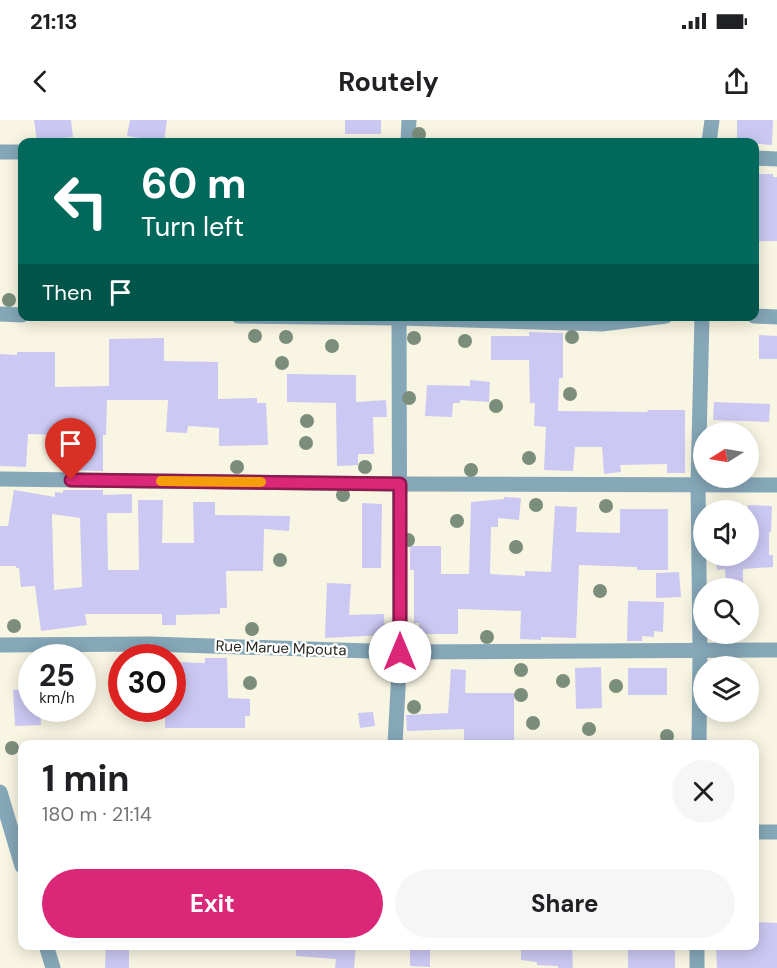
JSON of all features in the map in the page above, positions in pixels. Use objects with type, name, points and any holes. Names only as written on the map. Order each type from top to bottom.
[{"type":"street","points":[[408,138],[409,120]]},
{"type":"street","points":[[710,138],[712,120]]},
{"type":"street","points":[[0,152],[18,152]]},
{"type":"street","points":[[759,158],[777,159]]},
{"type":"street","points":[[0,314],[18,315]]},
{"type":"street","points":[[759,316],[777,317]]},
{"type":"street","points":[[396,740],[400,652],[399,321]]},
{"type":"street","points":[[515,321],[602,324],[626,321]]},
{"type":"street","points":[[699,422],[702,321]]},
{"type":"street","points":[[0,479],[693,485]]},
{"type":"street","points":[[759,485],[777,485]]},
{"type":"street","points":[[698,488],[699,740]]},
{"type":"street","name":"Rue Marue Mpouta","points":[[0,645],[150,644],[400,652],[777,650]]},
{"type":"street","points":[[0,792],[18,853]]},
{"type":"street","points":[[759,832],[777,832]]},
{"type":"street","points":[[48,950],[53,968]]},
{"type":"street","points":[[697,950],[697,968]]},
{"type":"building","points":[[34,120],[71,120],[73,137],[37,138]]},
{"type":"building","points":[[130,120],[167,120],[165,138],[127,136]]},
{"type":"building","points":[[345,120],[381,120],[381,134],[345,134]]},
{"type":"building","points":[[737,120],[773,120],[772,145],[759,144],[759,138],[737,138]]},
{"type":"building","points":[[759,174],[773,174],[773,177],[777,177],[777,241],[759,241]]},
{"type":"building","points":[[529,332],[563,333],[563,378],[559,378],[558,411],[685,410],[685,473],[667,473],[667,464],[620,465],[621,472],[604,474],[602,447],[575,447],[573,471],[544,470],[546,427],[534,426],[535,403],[530,403],[529,360],[491,360],[491,336],[529,336]]},
{"type":"building","points":[[759,335],[777,336],[777,359],[759,359]]},
{"type":"building","points":[[164,338],[164,361],[218,362],[218,399],[257,398],[257,403],[266,403],[268,445],[219,446],[219,428],[188,426],[187,433],[166,432],[168,400],[107,400],[106,435],[103,435],[103,471],[63,470],[63,435],[28,434],[26,467],[0,466],[0,354],[55,352],[55,387],[109,386],[109,339]]},
{"type":"building","points":[[287,374],[356,375],[356,402],[386,400],[387,417],[373,417],[374,454],[358,454],[358,465],[337,466],[336,403],[287,402]]},
{"type":"building","points":[[470,380],[490,382],[489,402],[460,400],[460,403],[453,403],[452,417],[425,416],[427,385],[470,386]]},
{"type":"building","points":[[714,402],[770,404],[769,422],[713,420]]},
{"type":"building","points":[[14,490],[55,497],[55,492],[63,493],[63,490],[103,490],[103,495],[132,494],[132,513],[107,513],[108,570],[139,570],[138,500],[163,500],[162,543],[194,543],[193,502],[215,502],[215,515],[290,516],[289,531],[264,529],[263,571],[226,571],[227,608],[220,608],[220,614],[176,615],[176,625],[162,625],[162,614],[85,614],[87,625],[41,631],[35,586],[21,587],[19,568],[16,566],[0,566],[0,526],[8,526]],"holes":[[[52,514],[80,518],[82,587],[54,590]]]},
{"type":"building","points":[[504,497],[521,498],[519,520],[498,518],[498,527],[491,527],[490,574],[525,576],[525,571],[551,572],[555,506],[577,507],[576,532],[620,533],[620,509],[668,509],[668,570],[579,565],[576,638],[520,639],[521,611],[458,609],[458,634],[419,634],[419,623],[414,623],[414,570],[410,570],[410,546],[441,546],[441,574],[469,574],[471,502],[504,499]]},
{"type":"building","points":[[362,503],[382,504],[381,568],[362,568]]},
{"type":"building","points":[[759,505],[772,506],[769,555],[773,555],[773,567],[743,569],[743,578],[726,578],[725,569],[717,570],[717,566],[759,566]]},
{"type":"building","points":[[679,572],[681,597],[656,598],[656,573]]},
{"type":"building","points":[[327,583],[351,584],[349,615],[384,614],[385,635],[325,638]]},
{"type":"building","points":[[628,601],[664,602],[663,632],[654,631],[654,637],[642,636],[642,641],[627,641]]},
{"type":"building","points":[[205,658],[227,658],[228,698],[250,699],[250,716],[245,716],[245,728],[165,728],[165,722],[186,722],[186,662],[205,663]]},
{"type":"building","points":[[601,667],[602,708],[576,709],[575,668]]},
{"type":"building","points":[[628,668],[667,668],[667,695],[628,695]]},
{"type":"building","points":[[451,669],[466,670],[465,693],[514,693],[514,740],[464,740],[464,729],[407,731],[406,715],[448,713]]},
{"type":"building","points":[[13,690],[18,690],[18,722],[41,722],[41,725],[15,726]]},
{"type":"building","points":[[373,712],[375,726],[360,728],[358,713]]},
{"type":"building","points":[[759,922],[777,923],[777,968],[717,968],[716,950],[759,950]]},
{"type":"building","points":[[106,950],[129,950],[129,968],[105,968]]},
{"type":"building","points":[[296,950],[356,950],[354,968],[335,968],[336,959],[296,956]]},
{"type":"building","points":[[410,950],[430,950],[430,967],[410,966]]},
{"type":"building","points":[[521,950],[572,950],[573,968],[537,965],[537,962],[521,960]]},
{"type":"building","points":[[628,950],[675,950],[675,968],[628,968]]},
{"type":"slow traffic","points":[[161,481],[261,482]]},
{"type":"route","points":[[71,480],[400,484],[400,652]]}]
